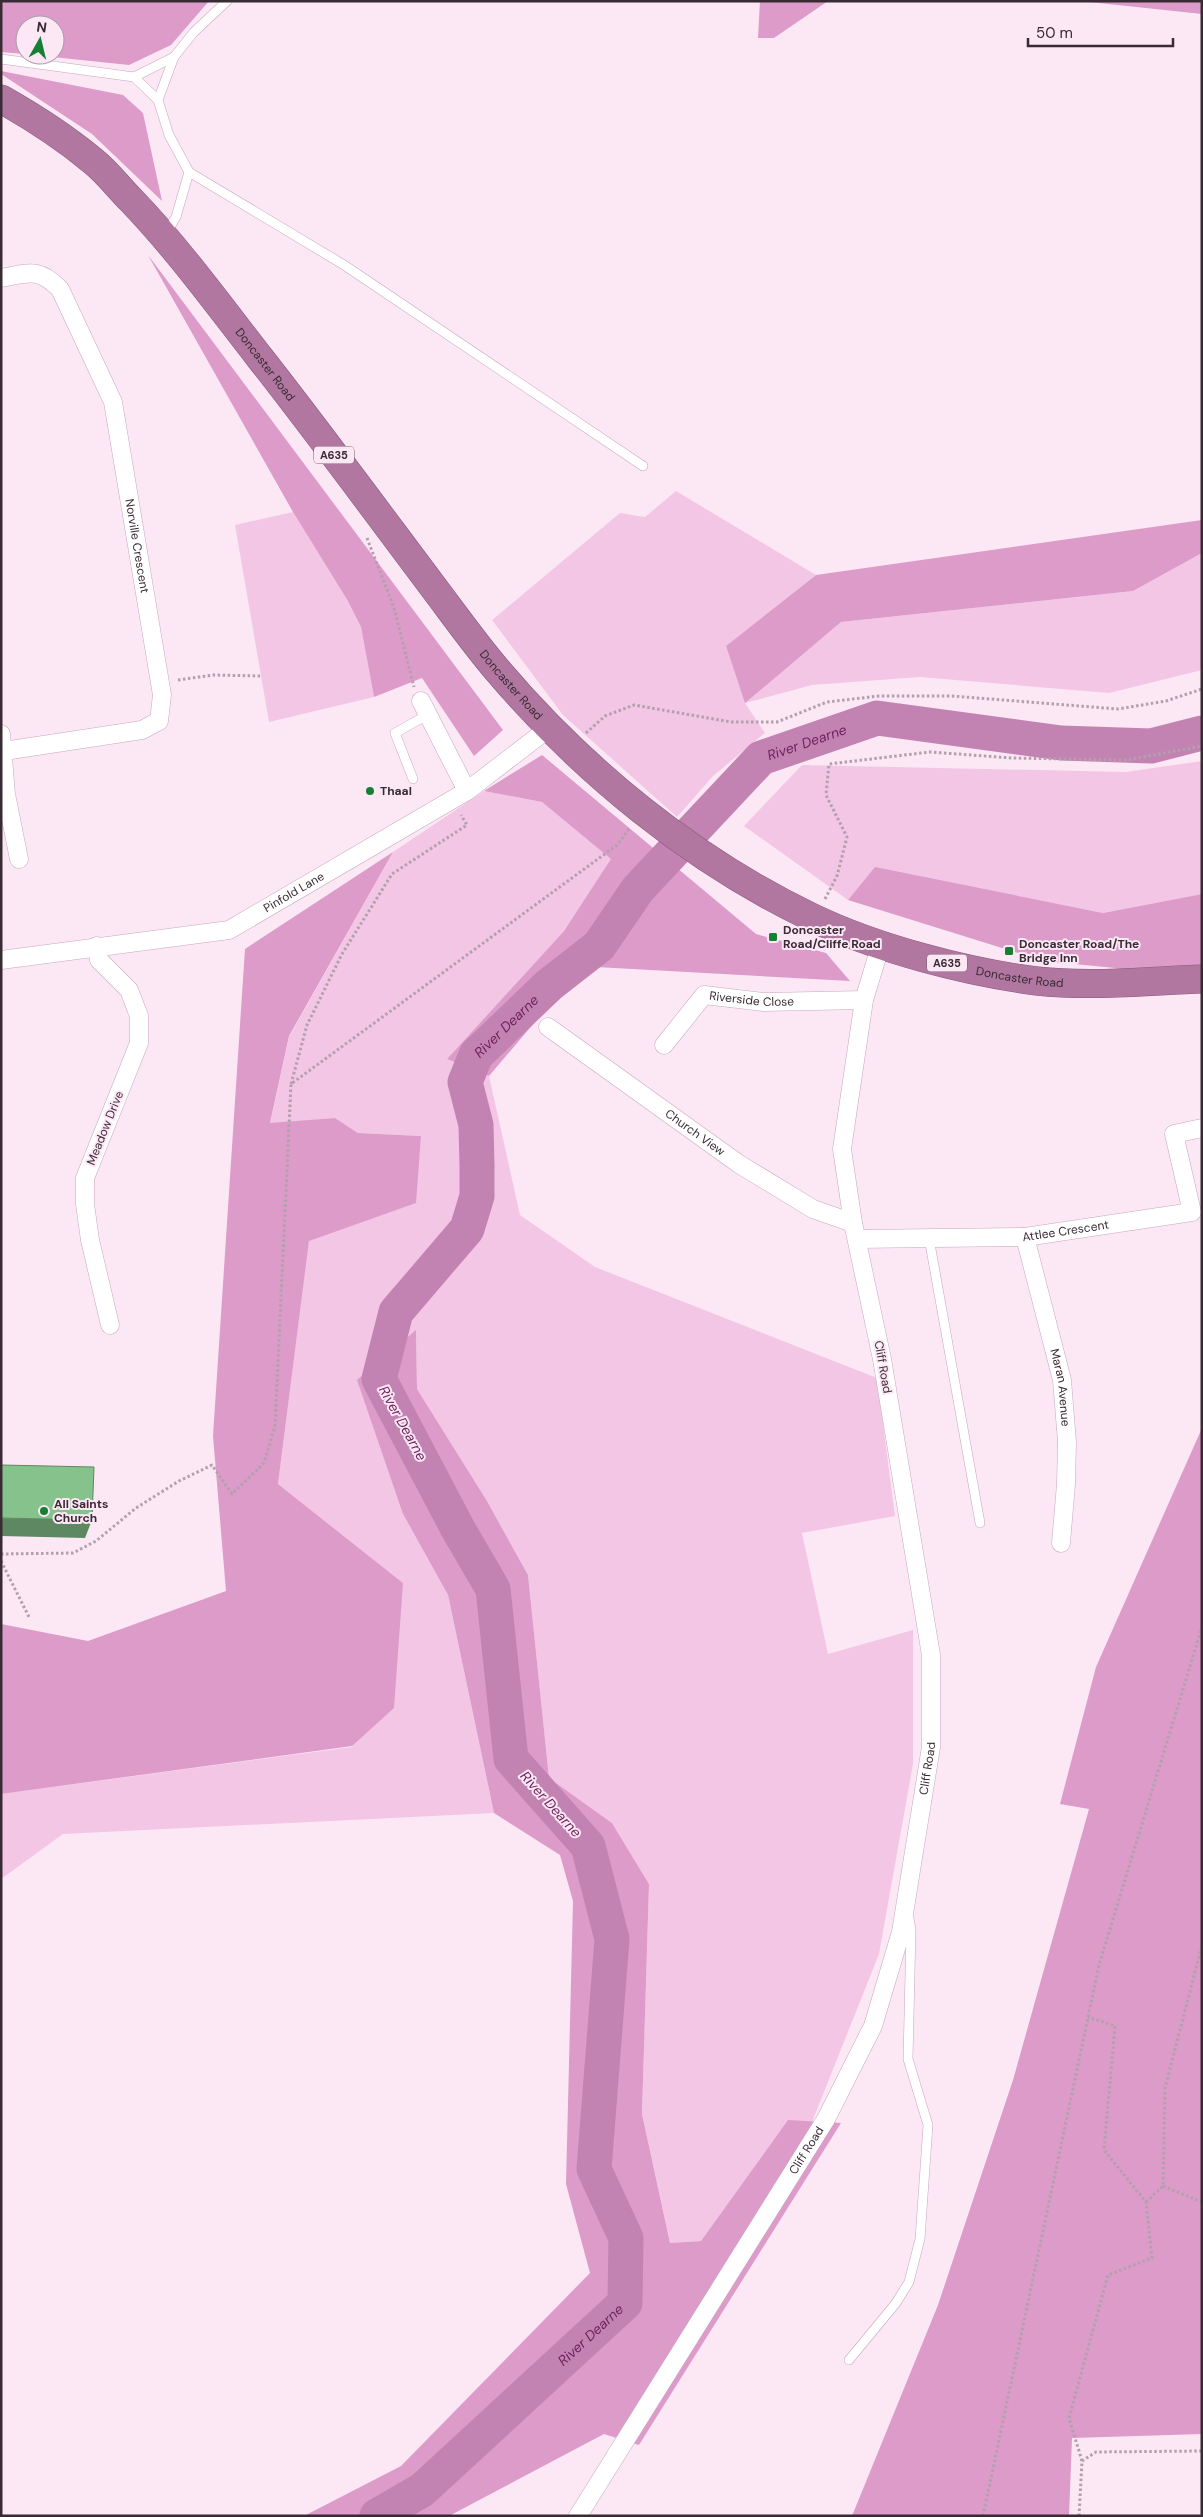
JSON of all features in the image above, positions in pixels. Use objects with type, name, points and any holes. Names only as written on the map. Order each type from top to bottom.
[{"type":"highway","name":"Doncaster Road","points":[[1,100],[33,117],[95,162],[165,236],[287,392],[496,669],[549,728],[594,770],[658,822],[713,861],[779,901],[815,920],[881,944],[980,972],[1041,981],[1094,983],[1202,979]]},
{"type":"street","name":"Norville Crescent","points":[[1,278],[36,272],[50,279],[60,288],[113,402],[162,695],[159,722],[142,730],[3,743]]},
{"type":"street","points":[[425,707],[460,795]]},
{"type":"street","name":"Pinfold Lane","points":[[1,960],[229,930],[460,795],[549,728]]},
{"type":"street","points":[[3,743],[4,795],[19,859]]},
{"type":"street","name":"Cliff Road","points":[[578,2516],[826,2119],[873,2026],[901,1932],[932,1747],[931,1655],[882,1359],[855,1231],[842,1149],[864,1000],[881,944]]},
{"type":"street","name":"Meadow Drive","points":[[97,946],[99,960],[129,990],[139,1016],[139,1044],[85,1178],[85,1204],[90,1240],[110,1325]]},
{"type":"street","name":"Riverside Close","points":[[664,1046],[704,995],[764,1002],[864,1000]]},
{"type":"street","name":"Church View","points":[[548,1026],[739,1164],[814,1210],[855,1231]]},
{"type":"street","name":"Attlee Crescent","points":[[855,1231],[929,1238],[1024,1237],[1192,1212],[1174,1134],[1202,1128]]},
{"type":"street","name":"Maran Avenue","points":[[1024,1237],[1062,1380],[1066,1484],[1060,1542]]},
{"type":"lane","points":[[158,100],[174,57],[194,32],[227,1]]},
{"type":"lane","points":[[1,59],[134,77],[174,57]]},
{"type":"lane","points":[[134,77],[158,100],[168,135],[189,172],[344,265],[643,466]]},
{"type":"lane","points":[[165,236],[176,217],[189,172]]},
{"type":"lane","points":[[413,779],[395,733],[425,707]]},
{"type":"lane","points":[[929,1238],[976,1491],[980,1523]]},
{"type":"lane","points":[[849,2360],[896,2303],[909,2282],[920,2239],[928,2126],[908,2059],[911,1930],[906,1903]]},
{"type":"path","points":[[363,531],[394,608],[413,686],[425,707]]},
{"type":"path","points":[[160,682],[213,675],[261,676]]},
{"type":"path","points":[[571,747],[605,716],[634,705],[731,722],[777,722],[827,702],[879,696],[952,696],[1118,709],[1166,701],[1202,689]]},
{"type":"path","points":[[815,920],[837,876],[846,837],[826,795],[829,764],[930,752],[1012,758],[1126,760],[1200,747],[1202,753]]},
{"type":"path","points":[[1,1554],[73,1553],[96,1541],[136,1508],[179,1481],[212,1465],[232,1494],[264,1463],[275,1426],[292,1084],[306,1025],[342,954],[392,874],[467,825],[460,795]]},
{"type":"path","points":[[292,1084],[617,845]]},
{"type":"path","points":[[1,1561],[29,1616]]},
{"type":"path","points":[[983,2516],[1099,1966],[1202,1627]]},
{"type":"path","points":[[1146,2202],[1163,2186],[1165,2088],[1202,1945]]},
{"type":"path","points":[[1080,2516],[1082,2460],[1069,2418],[1108,2275],[1152,2258],[1146,2202],[1104,2150],[1115,2026],[1088,2017]]},
{"type":"path","points":[[1163,2186],[1202,2202]]},
{"type":"path","points":[[1082,2460],[1096,2452],[1202,2451]]},
{"type":"shaded area","points":[[1,1],[209,1],[171,45],[129,65],[65,58],[65,15],[15,15],[15,53],[1,52]]},
{"type":"shaded area","points":[[760,1],[828,1],[774,38],[758,38]]},
{"type":"shaded area","points":[[1080,1],[1202,1],[1202,14]]},
{"type":"shaded area","points":[[1,71],[123,95],[143,113],[162,201],[92,134],[1,74]]},
{"type":"shaded area","points":[[148,255],[503,730],[474,756],[422,678],[374,697],[361,627],[348,601],[293,512]]},
{"type":"shaded area","points":[[676,491],[816,575],[726,646],[745,702],[841,622],[1133,591],[1202,553],[1202,670],[1109,693],[920,677],[812,685],[745,703],[765,733],[713,776],[677,817],[563,715],[492,620],[620,513],[645,517]]},
{"type":"shaded area","points":[[293,512],[348,600],[361,627],[374,697],[269,722],[235,525]]},
{"type":"shaded area","points":[[1202,520],[1202,553],[1133,591],[841,622],[745,703],[726,646],[816,575]]},
{"type":"shaded area","points":[[542,755],[756,934],[826,953],[850,981],[596,967],[546,1009],[489,1076],[447,1059],[564,931],[611,859],[542,802],[484,791]]},
{"type":"shaded area","points":[[1202,761],[1202,894],[1103,913],[875,868],[848,900],[744,826],[802,765],[1126,772]]},
{"type":"shaded area","points":[[484,791],[542,802],[612,859],[564,931],[447,1059],[489,1076],[520,1215],[595,1267],[877,1378],[895,1516],[802,1533],[828,1654],[913,1630],[913,1764],[879,1954],[812,2122],[788,2121],[701,2241],[670,2243],[642,2114],[649,1884],[612,1823],[549,1778],[528,1575],[487,1501],[417,1389],[416,1330],[403,1514],[448,1595],[494,1813],[63,1834],[1,1879],[1,1794],[352,1747],[403,1583],[278,1484],[309,1240],[415,1203],[421,1136],[358,1133],[335,1118],[270,1124],[289,1037],[393,852]]},
{"type":"shaded area","points":[[393,852],[289,1036],[270,1123],[335,1118],[358,1133],[421,1136],[416,1203],[309,1241],[278,1484],[403,1583],[394,1708],[352,1746],[1,1794],[1,1624],[88,1641],[226,1591],[213,1436],[245,949]]},
{"type":"shaded area","points":[[875,867],[1103,913],[1202,894],[1202,966],[1135,970],[1044,961],[848,900]]},
{"type":"shaded area","points":[[416,1330],[417,1389],[487,1501],[528,1575],[549,1778],[612,1823],[649,1884],[642,2114],[670,2243],[701,2241],[788,2120],[841,2123],[639,2445],[604,2434],[449,2516],[304,2516],[401,2466],[590,2273],[566,2184],[573,1901],[560,1855],[494,1813],[448,1595],[403,1514],[357,1380]]},
{"type":"shaded area","points":[[1202,1428],[1202,2434],[1072,2438],[1069,2516],[852,2516],[938,2305],[1013,2080],[1089,1809],[1060,1804],[1096,1667]]},
{"type":"building","name":"All Saints Church","points":[[1,1465],[94,1467],[92,1520],[1,1518]]},
{"type":"waterway","name":"River Dearne","points":[[377,2516],[422,2490],[625,2303],[626,2238],[594,2169],[612,1939],[588,1846],[511,1759],[493,1589],[458,1529],[379,1379],[396,1312],[467,1229],[477,1196],[476,1125],[465,1082],[476,1055],[549,985],[599,946],[638,889],[761,758],[877,718],[1061,743],[1151,746],[1202,733]]},
{"type":"place","name":"Thaal","points":[[370,791]]},
{"type":"place","name":"Doncaster Road/Cliffe Road","points":[[773,937]]},
{"type":"place","name":"Doncaster Road/The Bridge Inn","points":[[1009,951]]},
{"type":"place","name":"All Saints Church","points":[[44,1511]]}]
